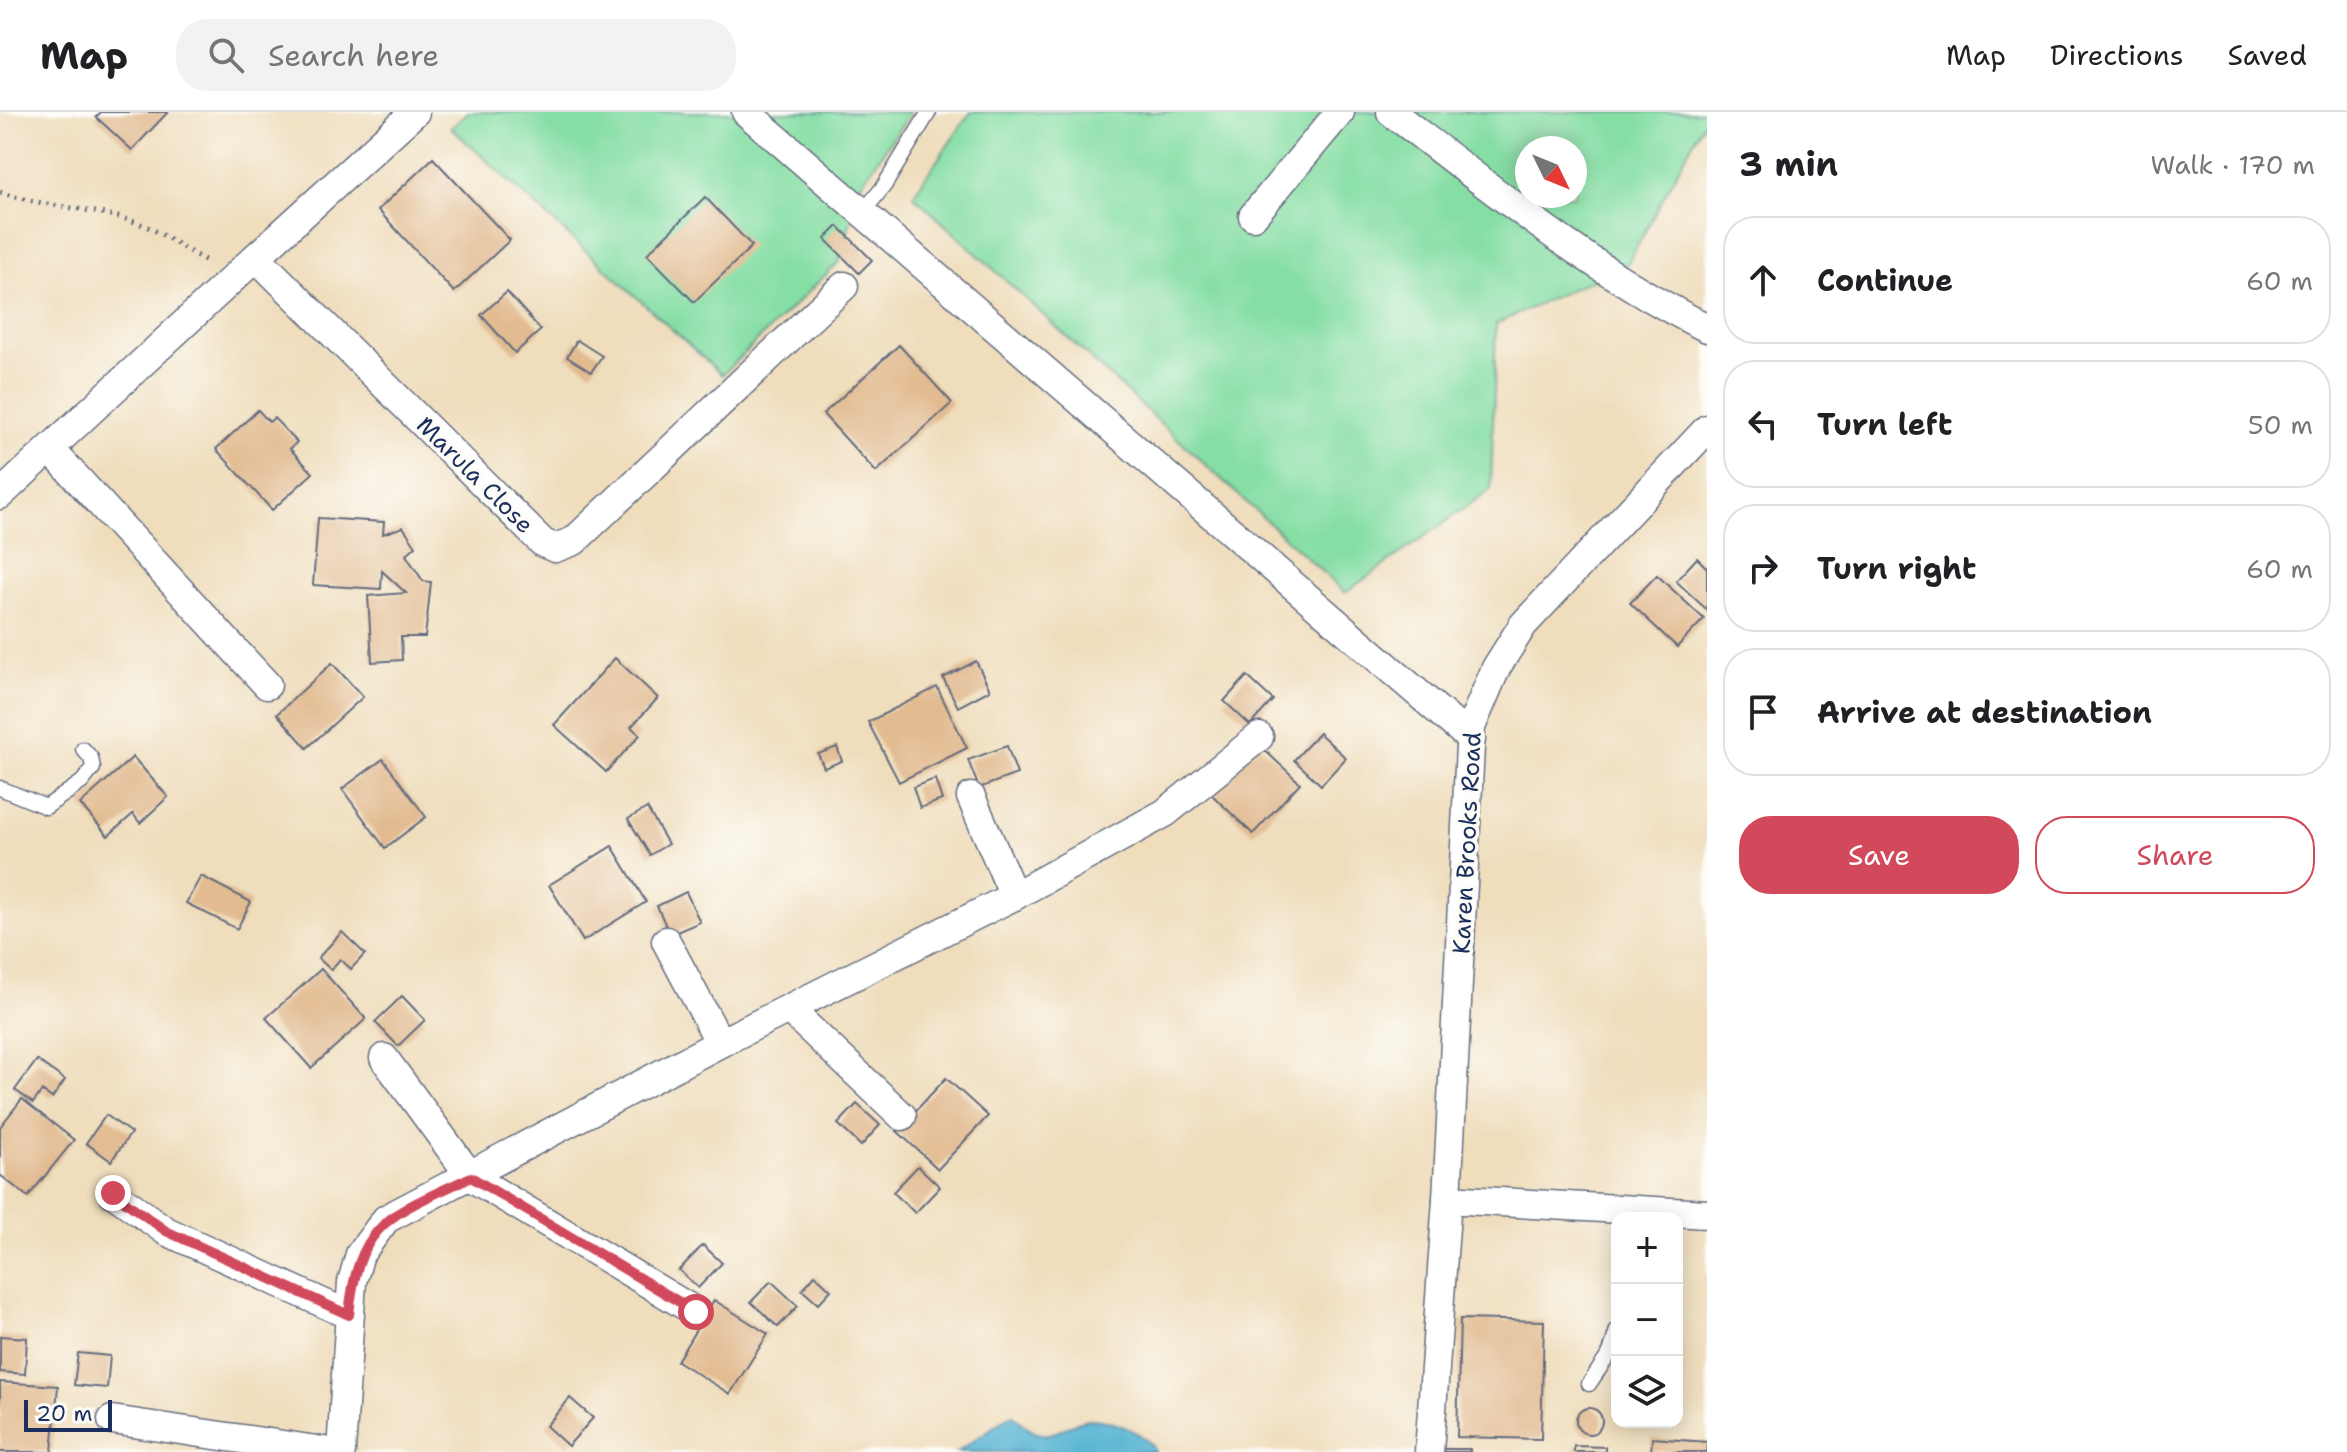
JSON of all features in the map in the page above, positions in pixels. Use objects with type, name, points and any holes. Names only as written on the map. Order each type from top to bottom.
[{"type":"street","points":[[0,495],[415,112]]},
{"type":"street","points":[[746,112],[1471,739]]},
{"type":"street","points":[[1253,216],[1340,112]]},
{"type":"street","points":[[1391,112],[1564,244],[1653,301],[1707,328]]},
{"type":"street","name":"Marula Close","points":[[247,266],[543,543],[555,548],[574,541],[844,286]]},
{"type":"street","name":"Karen Brooks Road","points":[[1429,1452],[1447,1199],[1471,727],[1496,668],[1523,625],[1707,429]]},
{"type":"street","points":[[51,450],[267,685]]},
{"type":"street","points":[[341,1452],[352,1282],[360,1254],[386,1219],[471,1177],[720,1043],[1014,896],[1165,813],[1259,737]]},
{"type":"street","points":[[971,797],[1014,896]]},
{"type":"street","points":[[666,941],[720,1043]]},
{"type":"street","points":[[790,1010],[902,1116]]},
{"type":"street","points":[[384,1058],[471,1177],[696,1312]]},
{"type":"street","points":[[113,1193],[166,1231],[349,1315]]},
{"type":"street","points":[[1447,1199],[1611,1212]]},
{"type":"street","points":[[1652,1212],[1700,1207]]},
{"type":"street","points":[[112,1420],[330,1452]]},
{"type":"lane","points":[[863,212],[884,186],[929,112]]},
{"type":"lane","points":[[0,788],[46,807],[82,782],[93,768],[91,758],[83,749]]},
{"type":"lane","points":[[1589,1384],[1611,1350]]},
{"type":"path","points":[[0,192],[29,202],[74,208],[140,224],[247,266]]},
{"type":"green space","points":[[468,112],[911,112],[862,182],[839,262],[722,375],[451,128]]},
{"type":"green space","points":[[971,112],[1707,112],[1628,263],[1496,324],[1491,489],[1345,593],[913,195]]},
{"type":"water","points":[[1012,1414],[1029,1428],[1044,1434],[1085,1420],[1108,1422],[1137,1433],[1155,1452],[957,1452]]},
{"type":"building","points":[[101,112],[168,112],[132,150],[96,117]]},
{"type":"building","points":[[433,158],[510,240],[454,292],[378,210]]},
{"type":"building","points":[[705,197],[752,246],[694,302],[647,254]]},
{"type":"building","points":[[838,226],[872,260],[859,273],[825,239]]},
{"type":"building","points":[[507,292],[541,330],[515,353],[481,315]]},
{"type":"building","points":[[577,340],[602,356],[591,372],[567,357]]},
{"type":"building","points":[[899,345],[952,403],[876,472],[823,414]]},
{"type":"building","points":[[258,410],[269,422],[274,418],[297,442],[290,449],[313,473],[272,510],[216,449]]},
{"type":"building","points":[[318,518],[384,522],[383,534],[403,527],[416,546],[406,555],[423,581],[431,582],[425,637],[401,637],[402,660],[372,662],[368,596],[406,593],[382,571],[381,589],[313,585]]},
{"type":"building","points":[[1697,558],[1707,568],[1707,610],[1676,581]]},
{"type":"building","points":[[1657,575],[1704,619],[1677,647],[1630,603]]},
{"type":"building","points":[[615,658],[658,698],[631,727],[640,735],[606,772],[554,725]]},
{"type":"building","points":[[976,661],[990,690],[958,707],[943,678]]},
{"type":"building","points":[[332,663],[363,697],[307,748],[277,714]]},
{"type":"building","points":[[1247,676],[1273,700],[1250,725],[1224,701]]},
{"type":"building","points":[[937,687],[967,748],[899,782],[868,722]]},
{"type":"building","points":[[1319,733],[1346,758],[1321,785],[1294,760]]},
{"type":"building","points":[[1258,744],[1300,783],[1253,834],[1211,794]]},
{"type":"building","points":[[1007,746],[1017,774],[979,788],[968,760]]},
{"type":"building","points":[[837,747],[842,761],[824,768],[818,754]]},
{"type":"building","points":[[133,757],[168,797],[140,823],[133,814],[108,836],[80,804]]},
{"type":"building","points":[[383,759],[426,817],[385,848],[342,789]]},
{"type":"building","points":[[935,779],[942,800],[920,808],[913,787]]},
{"type":"building","points":[[647,808],[668,844],[650,855],[628,819]]},
{"type":"building","points":[[612,846],[646,902],[583,941],[549,885]]},
{"type":"building","points":[[201,876],[251,902],[237,929],[186,903]]},
{"type":"building","points":[[686,892],[700,922],[670,935],[657,906]]},
{"type":"building","points":[[342,932],[365,954],[351,969],[340,959],[331,970],[318,958]]},
{"type":"building","points":[[321,969],[366,1019],[311,1068],[266,1018]]},
{"type":"building","points":[[402,996],[425,1020],[398,1046],[375,1022]]},
{"type":"building","points":[[37,1060],[65,1080],[52,1098],[42,1091],[33,1103],[15,1090]]},
{"type":"building","points":[[946,1078],[988,1116],[938,1169],[897,1131]]},
{"type":"building","points":[[22,1099],[74,1140],[28,1197],[0,1175],[0,1127]]},
{"type":"building","points":[[857,1104],[880,1125],[861,1146],[838,1124]]},
{"type":"building","points":[[106,1115],[131,1133],[111,1161],[86,1143]]},
{"type":"building","points":[[918,1166],[940,1187],[915,1213],[893,1192]]},
{"type":"building","points":[[703,1245],[722,1263],[698,1288],[679,1270]]},
{"type":"building","points":[[815,1275],[831,1290],[818,1304],[802,1290]]},
{"type":"building","points":[[771,1281],[798,1306],[778,1327],[751,1302]]},
{"type":"building","points":[[714,1300],[768,1334],[730,1394],[677,1361]]},
{"type":"building","points":[[1460,1319],[1544,1321],[1541,1439],[1457,1437]]},
{"type":"building","points":[[0,1336],[27,1338],[25,1374],[0,1372]]},
{"type":"building","points":[[78,1353],[110,1356],[107,1388],[74,1385]]},
{"type":"building","points":[[0,1382],[58,1386],[52,1452],[0,1452]]},
{"type":"building","points":[[570,1398],[593,1418],[568,1446],[546,1426]]},
{"type":"building","points":[[1589,1408],[1598,1412],[1602,1421],[1598,1430],[1589,1434],[1580,1430],[1576,1421],[1580,1412]]},
{"type":"building","points":[[1652,1438],[1707,1442],[1707,1452],[1651,1452]]},
{"type":"building","points":[[1574,1446],[1605,1447],[1605,1452],[1574,1452]]},
{"type":"building","points":[[1437,1449],[1470,1449],[1470,1452],[1437,1452]]},
{"type":"route","points":[[113,1193],[166,1231],[349,1315],[352,1282],[360,1254],[386,1219],[471,1177],[696,1312]]}]
